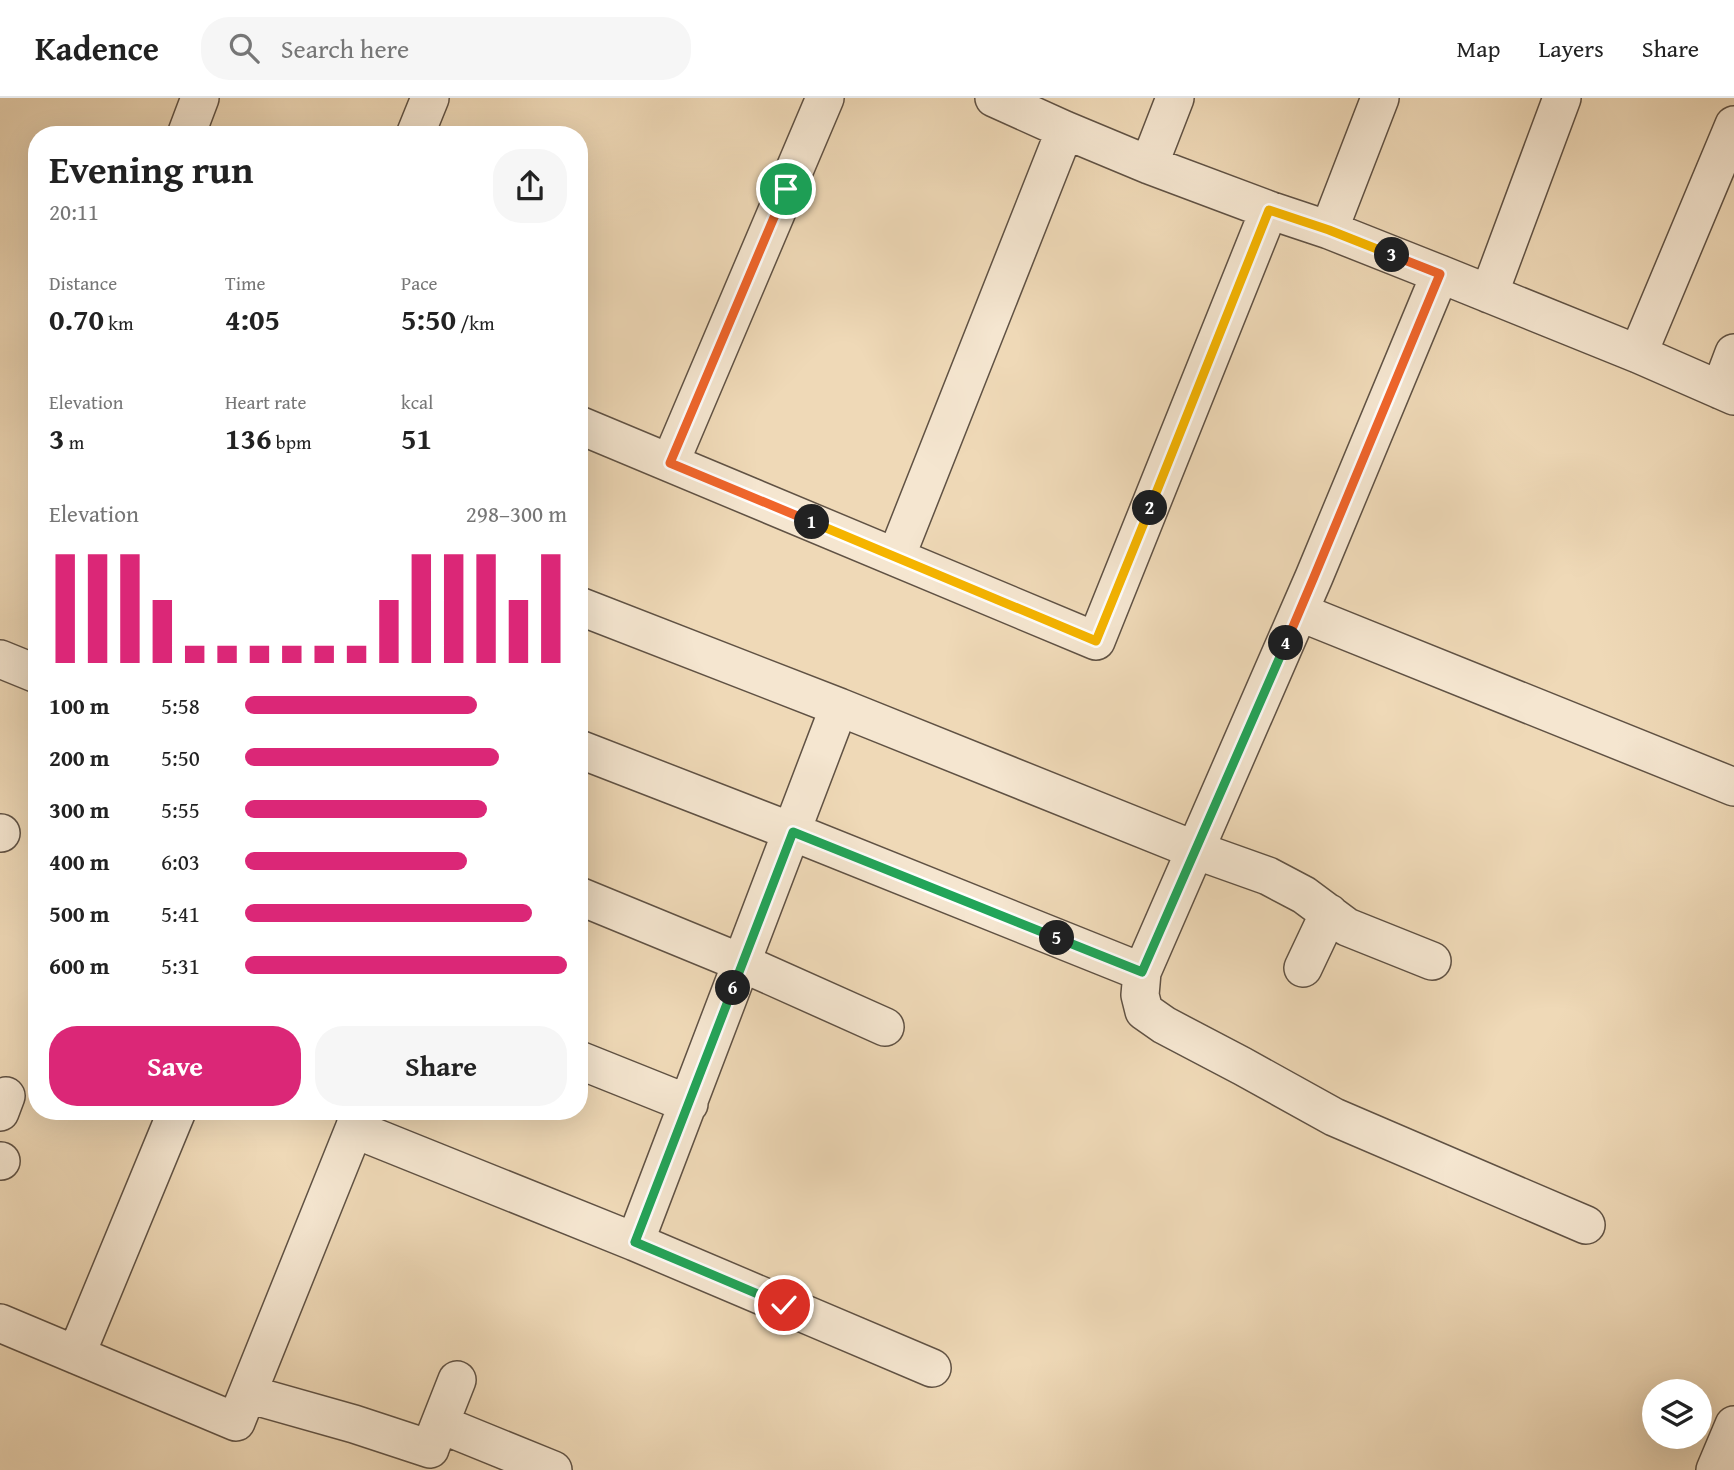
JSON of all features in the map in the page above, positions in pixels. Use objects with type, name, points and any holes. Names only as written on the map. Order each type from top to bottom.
[{"type":"street","points":[[190,126],[201,98]]},
{"type":"street","points":[[419,126],[430,98]]},
{"type":"street","points":[[670,463],[825,98]]},
{"type":"street","points":[[994,98],[1149,165],[1329,230],[1638,354],[1727,393],[1734,353]]},
{"type":"street","points":[[1149,165],[1175,98]]},
{"type":"street","points":[[1329,230],[1380,98]]},
{"type":"street","points":[[1489,294],[1562,98]]},
{"type":"street","points":[[1638,354],[1734,125]]},
{"type":"street","points":[[896,557],[1065,130]]},
{"type":"street","points":[[588,429],[1096,641],[1269,210]]},
{"type":"street","points":[[1440,274],[1299,612],[1142,972],[1140,995],[1144,1011],[1164,1025],[1334,1116],[1586,1225]]},
{"type":"street","points":[[588,609],[1195,850],[1268,876],[1304,895],[1347,927],[1432,961]]},
{"type":"street","points":[[1299,612],[1734,787]]},
{"type":"street","points":[[0,659],[28,670]]},
{"type":"street","points":[[635,1242],[839,707]]},
{"type":"street","points":[[588,752],[1142,972]]},
{"type":"street","points":[[588,900],[742,963],[885,1027]]},
{"type":"street","points":[[1303,968],[1329,913]]},
{"type":"street","points":[[588,1064],[689,1104]]},
{"type":"street","points":[[76,1355],[173,1120]]},
{"type":"street","points":[[0,1323],[236,1422],[357,1120],[932,1368]]},
{"type":"street","points":[[430,1448],[457,1380]]},
{"type":"street","points":[[248,1394],[430,1448],[553,1470]]},
{"type":"street","points":[[1715,1470],[1734,1425]]},
{"type":"route","points":[[784,1305],[635,1242],[793,832],[1142,972],[1314,577],[1440,274],[1329,230],[1269,210],[1096,641],[670,463],[786,189]]}]
